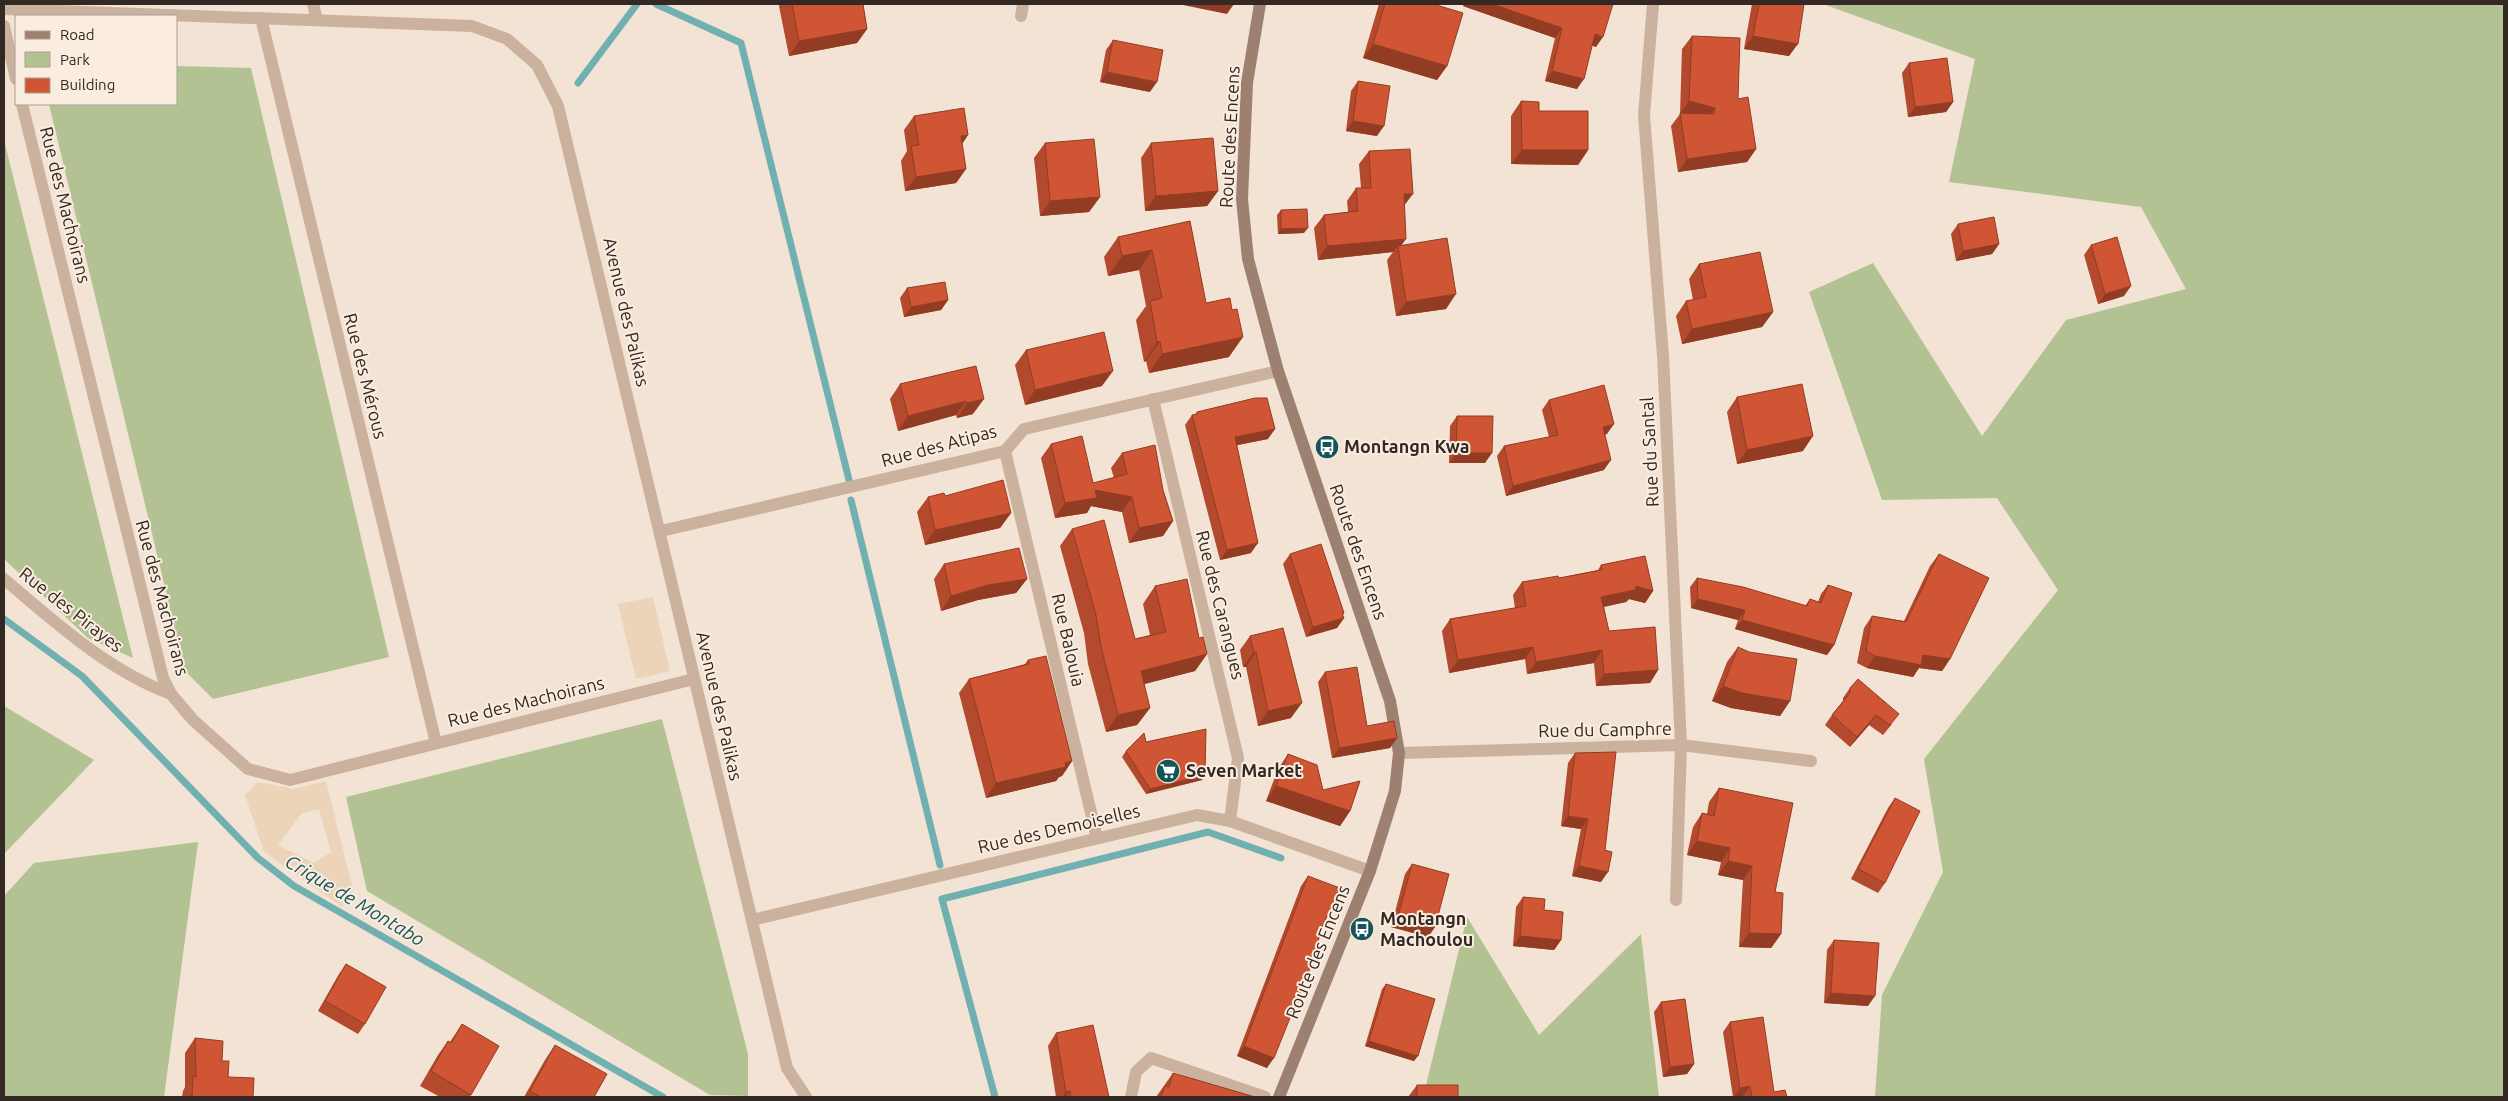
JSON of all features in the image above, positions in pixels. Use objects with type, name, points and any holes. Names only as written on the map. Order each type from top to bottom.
[{"type":"street","points":[[313,4],[317,20]]},
{"type":"street","name":"Route des Encens","points":[[1260,4],[1247,83],[1242,199],[1248,259],[1278,371],[1390,701],[1399,752],[1395,791],[1370,871],[1279,1097]]},
{"type":"street","name":"Rue du Santal","points":[[1653,4],[1644,115],[1663,356],[1681,745],[1676,900]]},
{"type":"street","name":"Avenue des Palikas","points":[[4,10],[165,15]]},
{"type":"street","name":"Avenue des Palikas","points":[[178,15],[472,26],[507,39],[537,65],[558,106],[787,1068],[806,1097]]},
{"type":"street","name":"Rue des Mérous","points":[[261,18],[436,743]]},
{"type":"street","points":[[4,26],[15,76]]},
{"type":"street","name":"Rue des Machoirans","points":[[22,105],[163,678],[170,694],[193,720],[248,769],[290,780],[694,679]]},
{"type":"street","name":"Rue des Atipas","points":[[660,531],[1005,451],[1024,428],[1278,371]]},
{"type":"street","name":"Rue des Carangues","points":[[1152,399],[1238,758],[1230,821]]},
{"type":"street","name":"Rue Balouia","points":[[1005,451],[1097,838]]},
{"type":"street","name":"Rue des Pirayes","points":[[4,579],[83,646],[142,683],[170,694]]},
{"type":"street","name":"Rue du Camphre","points":[[1399,752],[1681,745],[1811,760]]},
{"type":"street","name":"Rue des Demoiselles","points":[[752,920],[1197,815],[1230,821],[1370,871]]},
{"type":"street","points":[[1131,1097],[1136,1072],[1152,1058],[1265,1097]]},
{"type":"green space","points":[[1823,4],[2504,4],[2504,1097],[1875,1097],[1882,995],[1943,872],[1924,759],[2058,590],[1997,498],[1882,500],[1809,292],[1873,263],[1982,436],[2066,320],[2186,289],[2141,207],[1949,182],[1975,59]]},
{"type":"green space","points":[[178,66],[251,68],[389,657],[213,699],[185,671],[49,105],[178,105]]},
{"type":"green space","points":[[4,140],[133,658],[88,638],[4,559]]},
{"type":"green space","points":[[4,706],[94,760],[4,854]]},
{"type":"green space","points":[[662,719],[748,1054],[748,1096],[710,1095],[367,891],[346,797]]},
{"type":"green space","points":[[198,842],[164,1097],[4,1097],[4,896],[34,863]]},
{"type":"green space","points":[[1467,917],[1539,1035],[1641,934],[1659,1097],[1452,1097],[1426,1085]]},
{"type":"shaded area","points":[[653,597],[670,671],[636,679],[618,604]]},
{"type":"shaded area","points":[[326,781],[353,890],[342,907],[264,852],[245,795],[258,782],[293,789]],"holes":[[[319,809],[331,852],[314,863],[278,845],[302,813]]]},
{"type":"building","points":[[792,4],[863,4],[867,29],[799,41]]},
{"type":"building","points":[[1385,4],[1433,4],[1463,13],[1447,66],[1373,44]]},
{"type":"building","points":[[1492,4],[1613,4],[1603,37],[1595,34],[1584,79],[1552,71],[1562,28]]},
{"type":"building","points":[[1759,4],[1804,4],[1798,44],[1753,36]]},
{"type":"building","points":[[1692,36],[1740,38],[1738,99],[1748,97],[1756,149],[1687,159],[1680,113],[1714,114],[1715,108],[1689,101]]},
{"type":"building","points":[[1113,40],[1163,50],[1157,82],[1107,72]]},
{"type":"building","points":[[1947,58],[1953,102],[1915,107],[1909,63]]},
{"type":"building","points":[[1358,81],[1390,86],[1384,126],[1353,121]]},
{"type":"building","points":[[1521,101],[1539,102],[1539,111],[1588,111],[1588,150],[1522,150]]},
{"type":"building","points":[[964,108],[968,135],[961,136],[966,169],[916,177],[911,146],[919,145],[914,116]]},
{"type":"building","points":[[1213,138],[1218,191],[1156,196],[1151,143]]},
{"type":"building","points":[[1094,139],[1100,197],[1050,201],[1045,143]]},
{"type":"building","points":[[1410,149],[1413,194],[1404,194],[1406,239],[1327,246],[1324,215],[1358,211],[1356,188],[1371,188],[1369,151]]},
{"type":"building","points":[[1307,209],[1308,228],[1281,229],[1281,210]]},
{"type":"building","points":[[1994,217],[1999,244],[1963,251],[1958,224]]},
{"type":"building","points":[[1190,221],[1206,303],[1230,298],[1232,310],[1237,309],[1243,337],[1162,354],[1160,341],[1157,342],[1150,301],[1162,298],[1152,250],[1122,256],[1118,237]]},
{"type":"building","points":[[2117,237],[2131,286],[2105,294],[2091,245]]},
{"type":"building","points":[[1447,238],[1456,294],[1406,302],[1398,246]]},
{"type":"building","points":[[1760,252],[1773,312],[1692,329],[1686,301],[1706,297],[1699,264]]},
{"type":"building","points":[[945,282],[948,300],[911,307],[907,288]]},
{"type":"building","points":[[1104,332],[1113,371],[1035,390],[1026,350]]},
{"type":"building","points":[[976,366],[984,399],[967,403],[966,401],[908,416],[900,384]]},
{"type":"building","points":[[1802,384],[1813,436],[1747,450],[1737,397]]},
{"type":"building","points":[[1604,385],[1614,424],[1603,427],[1611,460],[1513,486],[1504,446],[1558,435],[1549,400]]},
{"type":"building","points":[[1255,398],[1267,398],[1275,429],[1235,437],[1258,543],[1227,550],[1192,415],[1197,414],[1197,412]]},
{"type":"building","points":[[1457,416],[1493,416],[1492,453],[1456,453]]},
{"type":"building","points":[[1082,436],[1093,483],[1127,474],[1122,453],[1155,445],[1163,490],[1173,521],[1139,528],[1132,497],[1095,490],[1097,498],[1065,503],[1051,444]]},
{"type":"building","points":[[1003,480],[1011,513],[935,530],[928,497],[944,493],[945,496]]},
{"type":"building","points":[[1104,520],[1135,639],[1166,632],[1155,586],[1187,579],[1199,638],[1203,637],[1207,654],[1141,671],[1150,708],[1118,715],[1101,646],[1096,615],[1072,529]]},
{"type":"building","points":[[1321,544],[1344,618],[1313,627],[1290,554]]},
{"type":"building","points":[[1019,548],[1027,579],[988,585],[951,596],[944,564]]},
{"type":"building","points":[[1939,554],[1989,578],[1950,659],[1923,655],[1921,665],[1875,656],[1866,651],[1872,616],[1906,622]]},
{"type":"building","points":[[1645,556],[1653,591],[1636,586],[1635,590],[1601,597],[1609,631],[1655,627],[1658,670],[1604,674],[1602,650],[1536,662],[1533,647],[1458,660],[1450,619],[1526,606],[1522,582],[1558,576],[1559,578],[1602,570],[1601,565]]},
{"type":"building","points":[[1697,578],[1743,587],[1807,606],[1810,599],[1821,603],[1828,585],[1852,593],[1834,645],[1742,620],[1745,610],[1698,599]]},
{"type":"building","points":[[1283,628],[1302,703],[1268,711],[1256,652],[1254,652],[1250,636]]},
{"type":"building","points":[[1738,647],[1749,652],[1797,659],[1790,701],[1742,693],[1723,686]]},
{"type":"building","points":[[1046,656],[1072,761],[1065,763],[1066,767],[996,783],[969,679],[1029,664],[1028,660]]},
{"type":"building","points":[[1357,667],[1367,726],[1394,721],[1397,738],[1339,748],[1325,672]]},
{"type":"building","points":[[1858,679],[1899,714],[1890,725],[1876,715],[1857,737],[1832,715],[1850,693],[1850,688]]},
{"type":"building","points":[[1206,729],[1205,775],[1150,789],[1126,751],[1144,733],[1146,742]]},
{"type":"building","points":[[1616,752],[1605,850],[1612,852],[1608,872],[1579,866],[1588,819],[1568,816],[1575,753]]},
{"type":"building","points":[[1288,754],[1317,765],[1323,790],[1360,781],[1350,811],[1276,786]]},
{"type":"building","points":[[1719,788],[1793,803],[1775,892],[1783,893],[1781,934],[1749,933],[1752,866],[1728,861],[1730,848],[1697,841],[1702,813],[1714,816]]},
{"type":"building","points":[[1895,798],[1920,811],[1885,883],[1858,869]]},
{"type":"building","points":[[1412,864],[1449,874],[1435,927],[1398,917]]},
{"type":"building","points":[[1308,876],[1340,888],[1323,925],[1310,968],[1274,1058],[1244,1046]]},
{"type":"building","points":[[1523,897],[1545,899],[1544,910],[1563,912],[1561,940],[1520,936]]},
{"type":"building","points":[[1834,940],[1879,943],[1875,996],[1831,993]]},
{"type":"building","points":[[346,964],[386,987],[365,1024],[325,1001]]},
{"type":"building","points":[[1386,984],[1435,999],[1418,1056],[1369,1041]]},
{"type":"building","points":[[1685,999],[1694,1064],[1670,1067],[1661,1002]]},
{"type":"building","points":[[1763,1017],[1774,1092],[1785,1090],[1787,1097],[1752,1097],[1750,1086],[1740,1088],[1730,1022]]},
{"type":"building","points":[[462,1024],[499,1046],[471,1095],[431,1071],[448,1041],[451,1043]]},
{"type":"building","points":[[1093,1025],[1109,1097],[1071,1097],[1070,1091],[1066,1092],[1056,1033]]},
{"type":"building","points":[[195,1038],[223,1041],[222,1061],[229,1061],[228,1077],[254,1078],[253,1097],[192,1097],[193,1076],[196,1077]]},
{"type":"building","points":[[555,1045],[607,1074],[594,1097],[541,1097],[530,1091]]},
{"type":"building","points":[[1173,1073],[1255,1097],[1161,1097],[1165,1086],[1169,1087]]},
{"type":"building","points":[[1417,1085],[1458,1085],[1458,1097],[1417,1097]]},
{"type":"waterway","points":[[578,83],[637,4]]},
{"type":"waterway","points":[[656,4],[741,43],[849,480]]},
{"type":"waterway","points":[[851,500],[940,865]]},
{"type":"waterway","name":"Crique de Montabo","points":[[4,619],[82,676],[258,858],[294,886],[663,1097]]},
{"type":"waterway","points":[[995,1097],[942,899],[1208,832],[1281,858]]},
{"type":"place","name":"Montangn Kwa","points":[[1327,447]]},
{"type":"place","name":"Seven Market","points":[[1168,771]]},
{"type":"place","name":"Montangn Machoulou","points":[[1362,929]]}]
